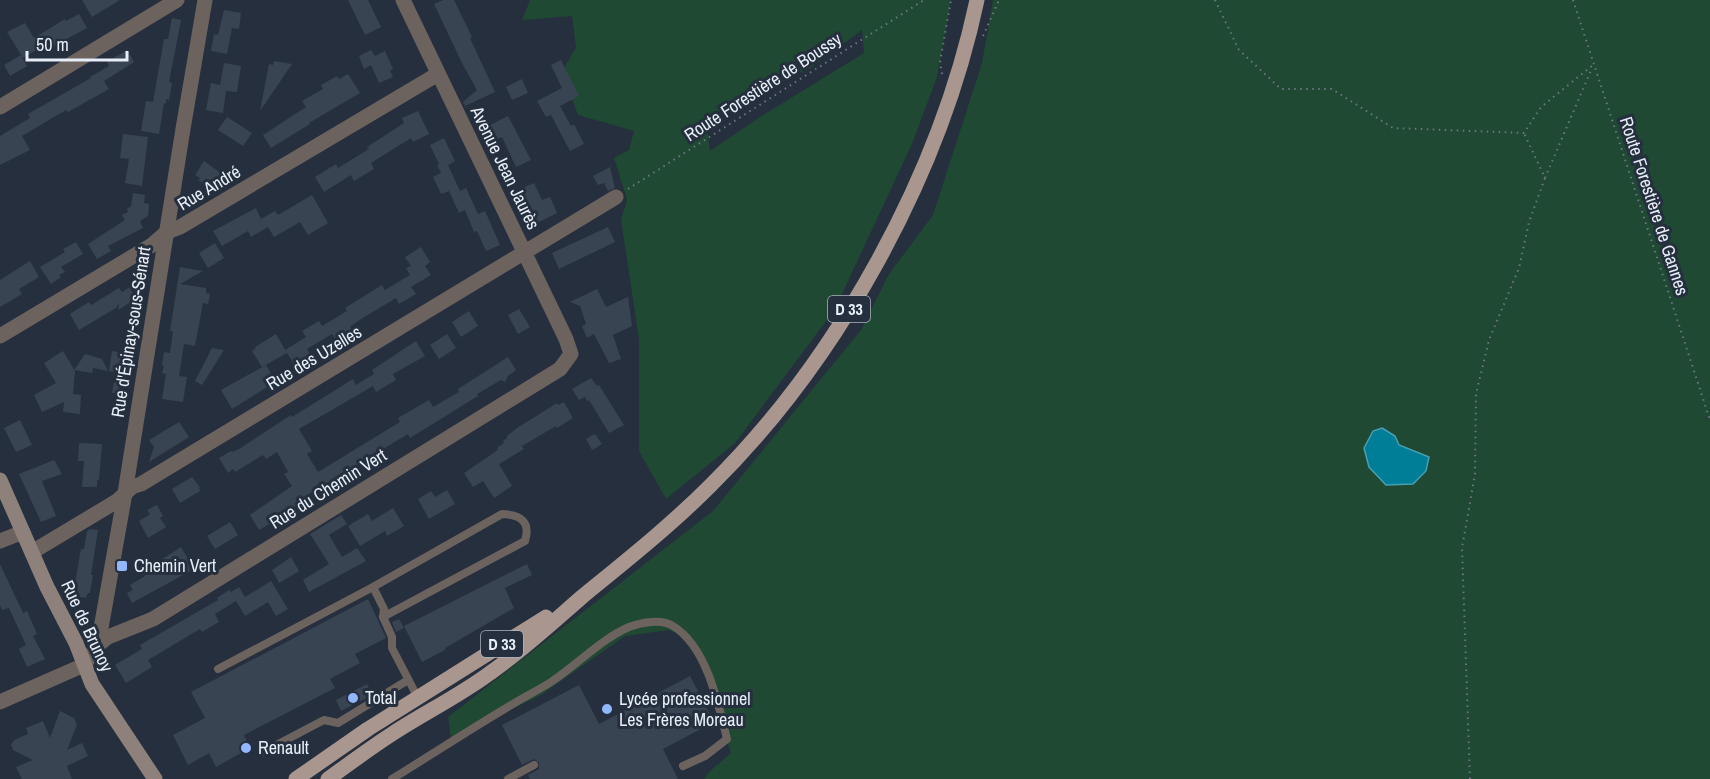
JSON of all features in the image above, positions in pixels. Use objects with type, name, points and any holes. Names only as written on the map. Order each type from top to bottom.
[{"type":"main road","name":"D 33","points":[[328,779],[393,733],[492,672],[659,535],[712,485],[759,433],[831,338],[882,252],[936,136],[955,81],[977,0]]},
{"type":"main road","name":"D 33","points":[[296,779],[495,648],[587,593]]},
{"type":"street","points":[[0,107],[177,0]]},
{"type":"street","name":"Rue d'Épinay-sous-Sénart","points":[[84,665],[98,645],[205,0]]},
{"type":"street","name":"Avenue Jean Jaurès","points":[[403,0],[566,339],[571,354]]},
{"type":"street","name":"Rue André","points":[[0,336],[152,245],[167,232],[180,227],[438,74]]},
{"type":"street","name":"Rue des Uzelles","points":[[32,552],[117,501],[125,493],[525,254],[616,197]]},
{"type":"street","name":"Rue du Chemin Vert","points":[[98,645],[108,636],[153,619],[549,376],[560,369],[571,354]]},
{"type":"street","name":"Rue de Brunoy","points":[[0,480],[47,587],[76,643],[92,684],[155,779]]},
{"type":"street","points":[[0,542],[23,532]]},
{"type":"street","points":[[0,702],[84,665]]},
{"type":"lane","points":[[218,669],[373,588],[502,514],[515,515],[525,522],[528,531],[525,541],[383,617]]},
{"type":"lane","points":[[373,588],[384,609],[383,617],[392,637],[392,648],[418,698]]},
{"type":"lane","points":[[392,779],[550,683],[630,627],[660,621],[673,626],[688,640],[704,664],[711,677],[727,739],[705,756],[683,766]]},
{"type":"lane","points":[[263,752],[324,720],[338,723],[408,680]]},
{"type":"lane","points":[[508,779],[534,765]]},
{"type":"path","name":"Route Forestière de Boussy","points":[[616,197],[924,0]]},
{"type":"path","points":[[941,73],[940,62],[951,0]]},
{"type":"path","points":[[1215,0],[1239,50],[1281,89],[1332,89],[1393,128],[1524,133]]},
{"type":"path","name":"Route Forestière de Gannes","points":[[1573,0],[1710,420]]},
{"type":"path","points":[[1524,133],[1541,106],[1593,65]]},
{"type":"path","points":[[1470,779],[1462,548],[1475,474],[1476,394],[1490,340],[1519,268],[1529,222],[1593,65]]},
{"type":"path","points":[[1524,133],[1545,178]]},
{"type":"green space","points":[[530,0],[951,0],[937,77],[912,144],[835,309],[735,443],[666,499],[639,451],[639,339],[621,220],[627,200],[614,158],[629,150],[634,131],[578,115],[562,72],[576,47],[572,16],[522,20]],"holes":[[[862,30],[864,53],[760,117],[710,151],[707,128],[750,98],[753,104],[768,91],[809,69]]]},
{"type":"green space","points":[[993,0],[1710,0],[1710,779],[704,779],[731,753],[692,640],[669,630],[625,636],[541,695],[451,738],[448,717],[713,511],[861,330],[889,274],[933,215],[982,63]]},
{"type":"water","points":[[1382,428],[1395,436],[1399,445],[1429,457],[1426,471],[1413,484],[1386,485],[1369,467],[1364,448],[1373,431]]},
{"type":"building","points":[[82,0],[120,0],[92,17]]},
{"type":"building","points":[[348,0],[368,0],[381,27],[365,35]]},
{"type":"building","points":[[443,0],[454,0],[495,92],[465,106],[463,102],[477,90],[434,4]]},
{"type":"building","points":[[224,10],[241,13],[239,29],[232,28],[227,54],[211,51],[214,34],[218,35]]},
{"type":"building","points":[[79,14],[87,28],[46,50],[43,46],[23,58],[7,32],[25,23],[34,38],[65,19],[66,21]]},
{"type":"building","points":[[172,18],[181,20],[169,82],[172,83],[169,100],[166,99],[166,104],[164,103],[159,134],[141,131],[146,101],[153,102],[164,39],[168,39]]},
{"type":"building","points":[[127,50],[134,62],[104,81],[109,89],[68,112],[66,110],[22,136],[30,150],[0,165],[0,136],[30,118],[28,114],[109,66],[107,62]]},
{"type":"building","points":[[371,50],[375,56],[385,51],[393,69],[390,71],[393,77],[379,83],[371,65],[364,69],[359,56]]},
{"type":"building","points":[[21,55],[27,66],[10,76],[4,65]]},
{"type":"building","points":[[561,60],[579,96],[560,106],[571,126],[574,124],[584,144],[570,151],[551,115],[546,117],[537,101],[562,88],[551,65]]},
{"type":"building","points":[[274,61],[292,64],[260,111],[269,64],[273,65]]},
{"type":"building","points":[[224,63],[241,66],[237,92],[226,91],[223,113],[206,110],[211,83],[220,85]]},
{"type":"building","points":[[348,74],[360,93],[271,148],[263,135],[306,107],[302,101],[323,89],[321,85],[337,76],[339,79]]},
{"type":"building","points":[[522,79],[528,93],[512,100],[506,87]]},
{"type":"building","points":[[418,111],[429,134],[413,142],[411,138],[371,163],[374,169],[354,181],[351,175],[324,192],[315,177],[336,164],[338,168],[369,149],[367,147],[404,123],[402,118]]},
{"type":"building","points":[[508,116],[531,160],[516,167],[502,137],[495,140],[488,126]]},
{"type":"building","points":[[227,117],[252,133],[243,146],[218,130]]},
{"type":"building","points":[[123,134],[148,137],[142,186],[125,183],[129,159],[120,158]]},
{"type":"building","points":[[444,138],[455,161],[448,165],[460,191],[466,188],[478,214],[485,211],[500,245],[486,251],[477,231],[474,232],[465,210],[459,213],[449,191],[441,194],[433,177],[441,173],[437,165],[439,164],[430,145]]},
{"type":"building","points":[[204,161],[222,174],[211,189],[195,175]]},
{"type":"building","points":[[610,167],[615,188],[608,191],[604,183],[598,185],[593,176]]},
{"type":"building","points":[[534,183],[542,200],[550,197],[557,213],[537,223],[520,189]]},
{"type":"building","points":[[133,193],[145,195],[144,203],[149,204],[148,216],[140,221],[143,228],[108,246],[111,251],[97,259],[88,244],[125,220],[122,215],[128,212],[127,209],[131,206]]},
{"type":"building","points":[[312,195],[328,223],[308,235],[300,222],[274,237],[268,227],[251,237],[248,231],[222,246],[213,231],[256,208],[261,219],[275,211],[278,215]]},
{"type":"building","points":[[608,227],[615,242],[559,269],[552,253]]},
{"type":"building","points":[[76,242],[83,254],[61,267],[65,272],[51,284],[40,267],[65,252],[63,249]]},
{"type":"building","points":[[215,243],[224,258],[208,268],[199,253]]},
{"type":"building","points":[[421,247],[430,262],[425,266],[431,275],[411,287],[416,294],[399,304],[396,298],[361,319],[350,327],[352,329],[335,339],[332,334],[307,349],[310,354],[294,364],[285,350],[306,337],[302,331],[319,321],[322,326],[347,311],[345,308],[382,285],[385,290],[410,275],[406,268],[411,266],[405,257]]},
{"type":"building","points":[[30,261],[39,277],[19,289],[22,294],[0,307],[0,280]]},
{"type":"building","points":[[180,267],[203,271],[180,284],[206,288],[206,293],[210,294],[208,304],[203,303],[195,346],[184,344],[179,376],[187,377],[183,402],[162,399],[166,374],[162,373],[164,366],[162,365],[164,352],[170,353],[173,331],[170,331]]},
{"type":"building","points":[[130,287],[136,299],[118,310],[119,303],[116,308],[79,330],[70,314],[89,302],[91,305],[119,288],[122,292]]},
{"type":"building","points":[[597,289],[606,307],[628,297],[632,326],[613,335],[621,359],[609,363],[594,334],[587,338],[582,326],[586,324],[580,306],[570,302]]},
{"type":"building","points":[[519,309],[530,327],[518,334],[508,315]]},
{"type":"building","points":[[469,311],[478,326],[461,337],[452,322]]},
{"type":"building","points":[[276,334],[287,353],[262,367],[252,351]]},
{"type":"building","points":[[447,334],[456,348],[439,359],[430,345]]},
{"type":"building","points":[[416,341],[425,356],[393,374],[396,380],[376,392],[373,386],[299,429],[312,451],[307,454],[318,472],[400,422],[398,418],[429,400],[433,407],[459,392],[458,389],[508,357],[516,370],[508,376],[505,382],[501,380],[410,438],[408,434],[353,467],[355,470],[337,481],[336,478],[302,498],[305,504],[259,530],[250,515],[292,486],[284,474],[288,472],[277,452],[266,459],[263,455],[235,472],[233,469],[228,473],[219,458],[239,449],[353,379],[356,385],[374,374],[372,370]]},
{"type":"building","points":[[212,348],[224,350],[202,385],[195,381]]},
{"type":"building","points":[[63,351],[75,371],[73,394],[81,395],[80,414],[63,412],[64,402],[42,412],[34,395],[56,383],[44,363]]},
{"type":"building","points":[[112,351],[128,354],[125,373],[109,371]]},
{"type":"building","points":[[85,354],[102,359],[108,371],[93,368],[92,373],[74,370]]},
{"type":"building","points":[[266,365],[275,380],[232,409],[221,390]]},
{"type":"building","points":[[115,377],[126,379],[124,395],[112,393]]},
{"type":"building","points":[[591,378],[597,386],[599,385],[624,425],[609,433],[589,400],[587,401],[585,397],[579,400],[572,389]]},
{"type":"building","points":[[564,402],[573,418],[522,446],[524,449],[499,464],[512,486],[494,498],[483,481],[473,487],[464,473],[498,450],[497,448],[504,443],[507,436],[517,428],[557,403],[558,405]]},
{"type":"building","points":[[20,420],[32,445],[16,452],[4,428]]},
{"type":"building","points":[[179,422],[189,437],[149,462],[154,447],[149,440]]},
{"type":"building","points":[[595,434],[602,444],[592,450],[586,439]]},
{"type":"building","points":[[79,443],[102,444],[97,487],[82,487],[84,461],[78,461]]},
{"type":"building","points":[[54,460],[62,474],[42,481],[56,516],[41,522],[19,474]]},
{"type":"building","points":[[192,477],[200,491],[180,503],[172,489]]},
{"type":"building","points":[[447,490],[455,504],[429,519],[418,499],[431,491],[435,497]]},
{"type":"building","points":[[157,505],[163,516],[160,518],[166,527],[148,538],[139,521],[150,514],[147,510]]},
{"type":"building","points":[[393,508],[404,526],[387,536],[385,531],[360,546],[348,526],[368,514],[372,521]]},
{"type":"building","points":[[341,515],[347,524],[329,535],[342,557],[357,548],[366,561],[309,592],[303,580],[329,564],[310,534]]},
{"type":"building","points":[[230,522],[238,535],[215,549],[207,536]]},
{"type":"building","points":[[98,530],[90,593],[86,598],[73,596],[81,549],[84,549],[87,531]]},
{"type":"building","points":[[181,547],[194,569],[132,603],[127,593],[133,590],[130,585],[145,576],[144,571]]},
{"type":"building","points":[[291,557],[299,571],[279,583],[272,570]]},
{"type":"building","points":[[0,564],[23,613],[27,611],[37,634],[33,636],[45,659],[27,667],[19,649],[26,645],[9,608],[2,610],[0,605]]},
{"type":"building","points":[[527,564],[532,575],[505,588],[514,608],[422,662],[404,626]]},
{"type":"building","points":[[271,581],[288,609],[276,616],[268,602],[245,616],[236,601],[215,614],[219,622],[202,632],[200,629],[148,660],[152,667],[126,683],[115,665],[142,649],[140,645],[218,600],[217,598],[229,590],[231,592],[239,587],[245,597]]},
{"type":"building","points":[[368,599],[386,638],[355,654],[360,663],[330,679],[335,688],[244,735],[250,748],[216,767],[209,753],[188,765],[173,735],[205,718],[191,692]]},
{"type":"building","points":[[399,619],[404,628],[396,632],[392,622]]},
{"type":"building","points":[[690,676],[714,722],[663,749],[678,779],[530,779],[528,775],[539,769],[539,763],[534,759],[522,765],[502,725],[579,685],[599,724]]},
{"type":"building","points":[[367,684],[372,695],[341,711],[336,700]]},
{"type":"building","points":[[60,711],[74,718],[77,725],[67,750],[82,743],[88,756],[67,766],[72,779],[22,779],[16,767],[33,760],[13,750],[11,745],[14,740],[28,734],[26,728],[43,721],[50,738]]},
{"type":"place","name":"Chemin Vert","points":[[122,566]]},
{"type":"place","name":"Total","points":[[353,698]]},
{"type":"place","name":"Lycée professionnel Les Frères Moreau","points":[[607,709]]},
{"type":"place","name":"Renault","points":[[246,748]]}]
